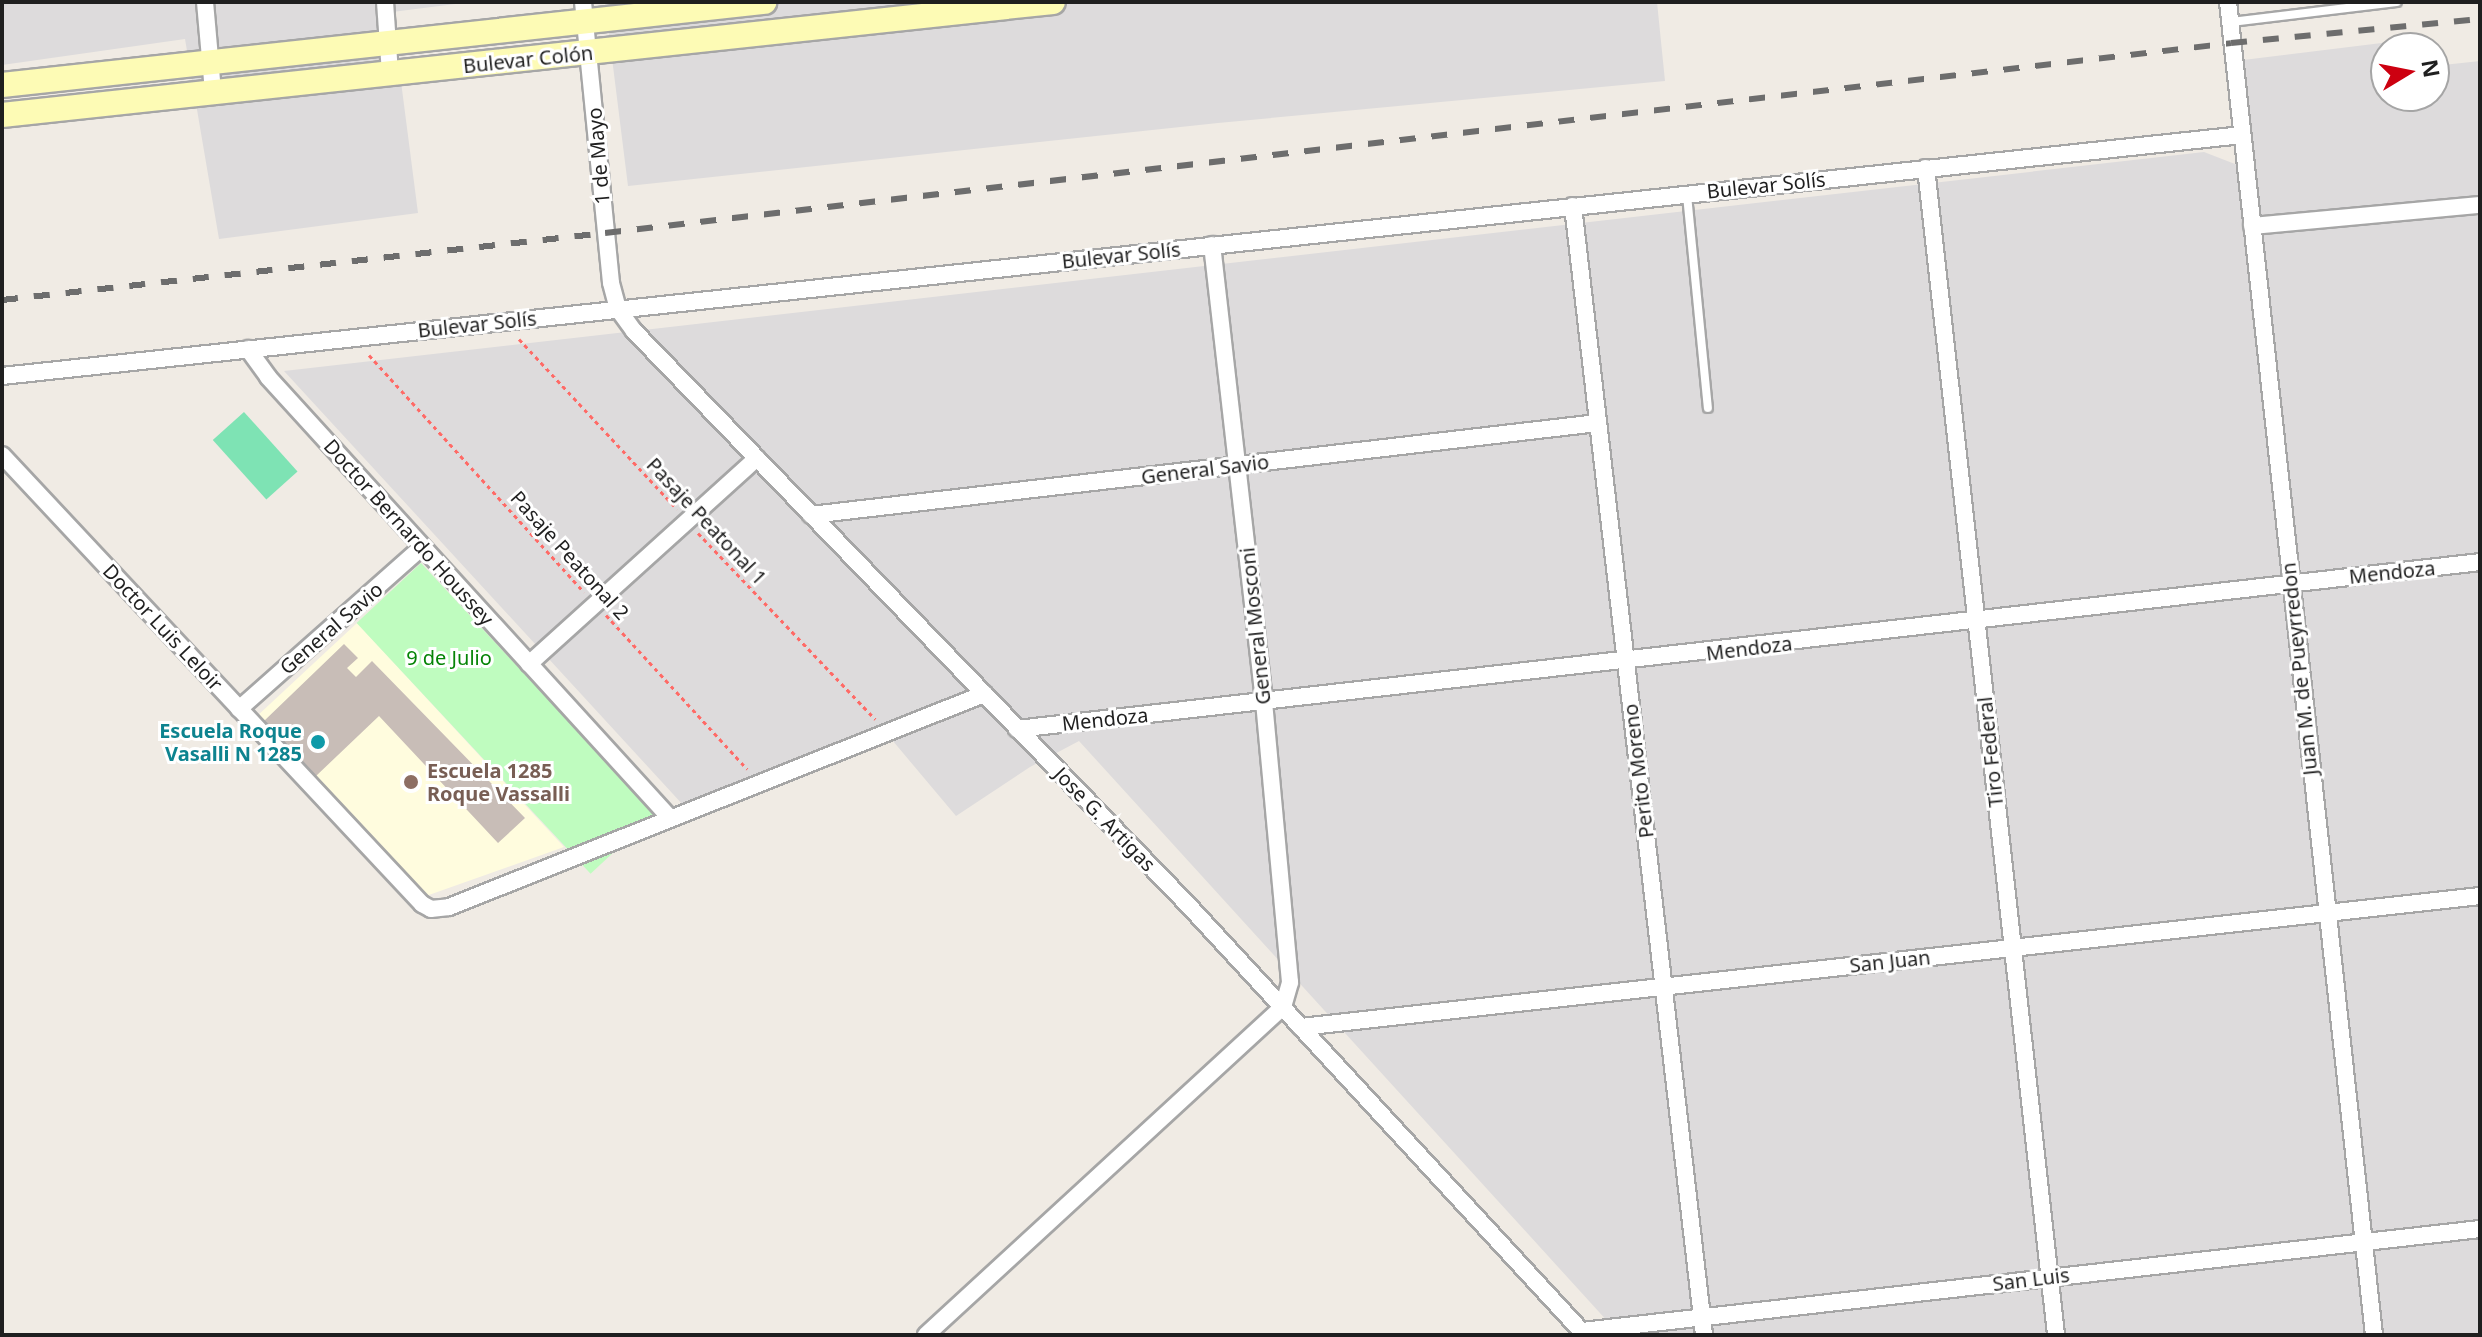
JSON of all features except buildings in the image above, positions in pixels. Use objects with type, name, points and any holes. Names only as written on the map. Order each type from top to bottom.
[{"type":"main road","name":"Bulevar Colón","points":[[2,85],[388,43],[584,12],[764,2]]},
{"type":"main road","name":"Bulevar Colón","points":[[2,115],[588,53],[925,9],[1053,2]]},
{"type":"street","points":[[205,2],[213,92]]},
{"type":"street","points":[[385,2],[390,73]]},
{"type":"street","name":"Juan M. de Pueyrredon","points":[[2228,2],[2289,584],[2374,1335]]},
{"type":"street","name":"1 de Mayo","points":[[584,12],[611,283],[618,309]]},
{"type":"street","name":"Bulevar Solís","points":[[2,376],[2241,135]]},
{"type":"street","name":"Tiro Federal","points":[[1926,168],[2056,1335]]},
{"type":"street","points":[[2252,226],[2480,205]]},
{"type":"street","name":"Perito Moreno","points":[[1573,206],[1703,1327]]},
{"type":"street","name":"General Mosconi","points":[[1212,245],[1264,701],[1290,982],[1283,1007]]},
{"type":"street","name":"Jose G. Artigas","points":[[618,309],[634,331],[1283,1007],[1584,1333]]},
{"type":"street","name":"Doctor Bernardo Houssey","points":[[248,349],[268,377],[670,818]]},
{"type":"street","name":"General Savio","points":[[811,515],[1598,423]]},
{"type":"street","name":"Doctor Luis Leloir","points":[[2,455],[422,904],[431,909],[449,907],[670,818]]},
{"type":"street","points":[[529,664],[757,458]]},
{"type":"street","name":"General Savio","points":[[239,709],[422,547]]},
{"type":"street","name":"Mendoza","points":[[1017,729],[1976,622],[2480,562]]},
{"type":"street","points":[[670,818],[984,694]]},
{"type":"street","name":"San Juan","points":[[1301,1027],[2480,896]]},
{"type":"street","points":[[926,1335],[1283,1007]]},
{"type":"street","name":"San Luis","points":[[1584,1333],[1703,1327],[2048,1277],[2480,1229]]},
{"type":"lane","points":[[2230,22],[2397,2]]},
{"type":"lane","points":[[1687,194],[1708,408]]},
{"type":"path","name":"Pasaje Peatonal 1","points":[[518,339],[877,721]]},
{"type":"path","name":"Pasaje Peatonal 2","points":[[369,355],[750,772]]},
{"type":"shaded area","points":[[2,2],[471,2],[392,12],[418,213],[219,239],[185,39],[2,65]]},
{"type":"shaded area","points":[[605,2],[1657,2],[1665,81],[1218,123],[628,186]]},
{"type":"shaded area","points":[[2370,44],[2370,112],[2450,112],[2450,64],[2480,61],[2480,1335],[1620,1335],[1079,741],[1030,767],[956,816],[882,728],[684,806],[284,371],[2204,152],[2253,171],[2235,61]]},
{"type":"shaded area","name":"Escuela 1285 Roque Vassalli","points":[[357,623],[564,847],[426,896],[256,717]]},
{"type":"green space","points":[[244,412],[298,471],[266,500],[213,440]]},
{"type":"green space","name":"9 de Julio","points":[[421,563],[655,814],[591,874],[357,623]]},
{"type":"railway","points":[[2,300],[605,233],[2231,43],[2480,19]]},
{"type":"place","name":"Escuela Roque Vasalli N 1285","points":[[318,742]]},
{"type":"place","name":"Escuela 1285 Roque Vassalli","points":[[411,782]]}]
